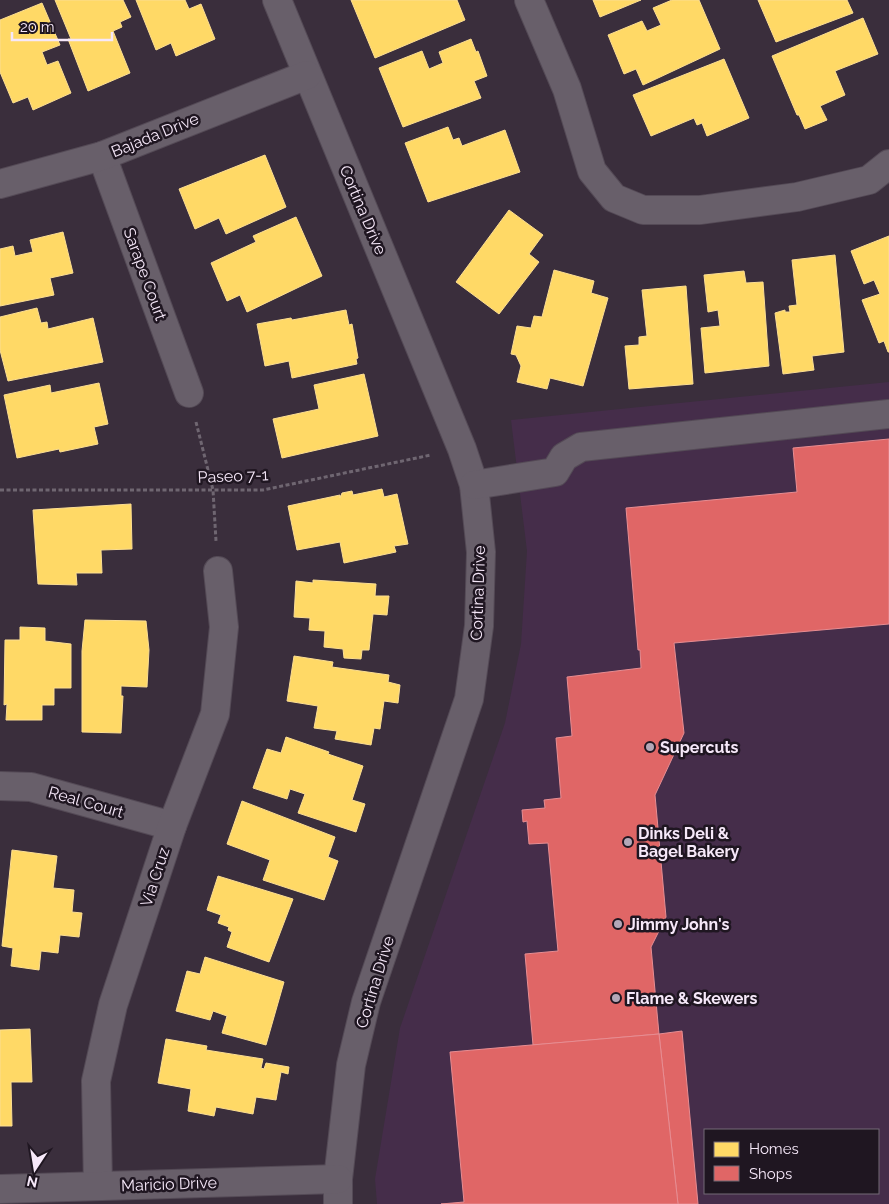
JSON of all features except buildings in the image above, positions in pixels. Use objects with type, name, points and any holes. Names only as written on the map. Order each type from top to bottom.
[{"type":"street","name":"Cortina Drive","points":[[277,0],[462,449],[474,486],[481,552],[479,626],[469,699],[366,1002],[351,1065],[338,1191]]},
{"type":"street","points":[[529,0],[566,89],[592,171],[614,198],[642,210],[700,210],[797,197],[869,180],[889,164]]},
{"type":"street","name":"Bajada Drive","points":[[0,184],[102,156],[307,75]]},
{"type":"street","name":"Sarape Court","points":[[102,156],[188,393]]},
{"type":"street","points":[[474,486],[555,472],[564,457],[581,447],[889,414]]},
{"type":"street","name":"Via Cruz","points":[[98,1186],[96,1081],[113,1005],[172,826],[215,714],[224,627],[218,571]]},
{"type":"street","name":"Real Court","points":[[0,786],[31,787],[172,826]]},
{"type":"street","name":"Maricio Drive","points":[[0,1189],[98,1186],[338,1191]]},
{"type":"path","points":[[188,393],[213,490],[218,571]]},
{"type":"path","name":"Paseo 7-1","points":[[0,490],[263,490],[462,449]]},
{"type":"shaded area","points":[[889,382],[889,1204],[377,1204],[375,1179],[400,1028],[505,723],[521,644],[527,551],[511,420]]},
{"type":"place","name":"Supercuts","points":[[650,747]]},
{"type":"place","name":"Dinks Deli & Bagel Bakery","points":[[628,842]]},
{"type":"place","name":"Jimmy John's","points":[[618,924]]},
{"type":"place","name":"Flame & Skewers","points":[[616,998]]}]
